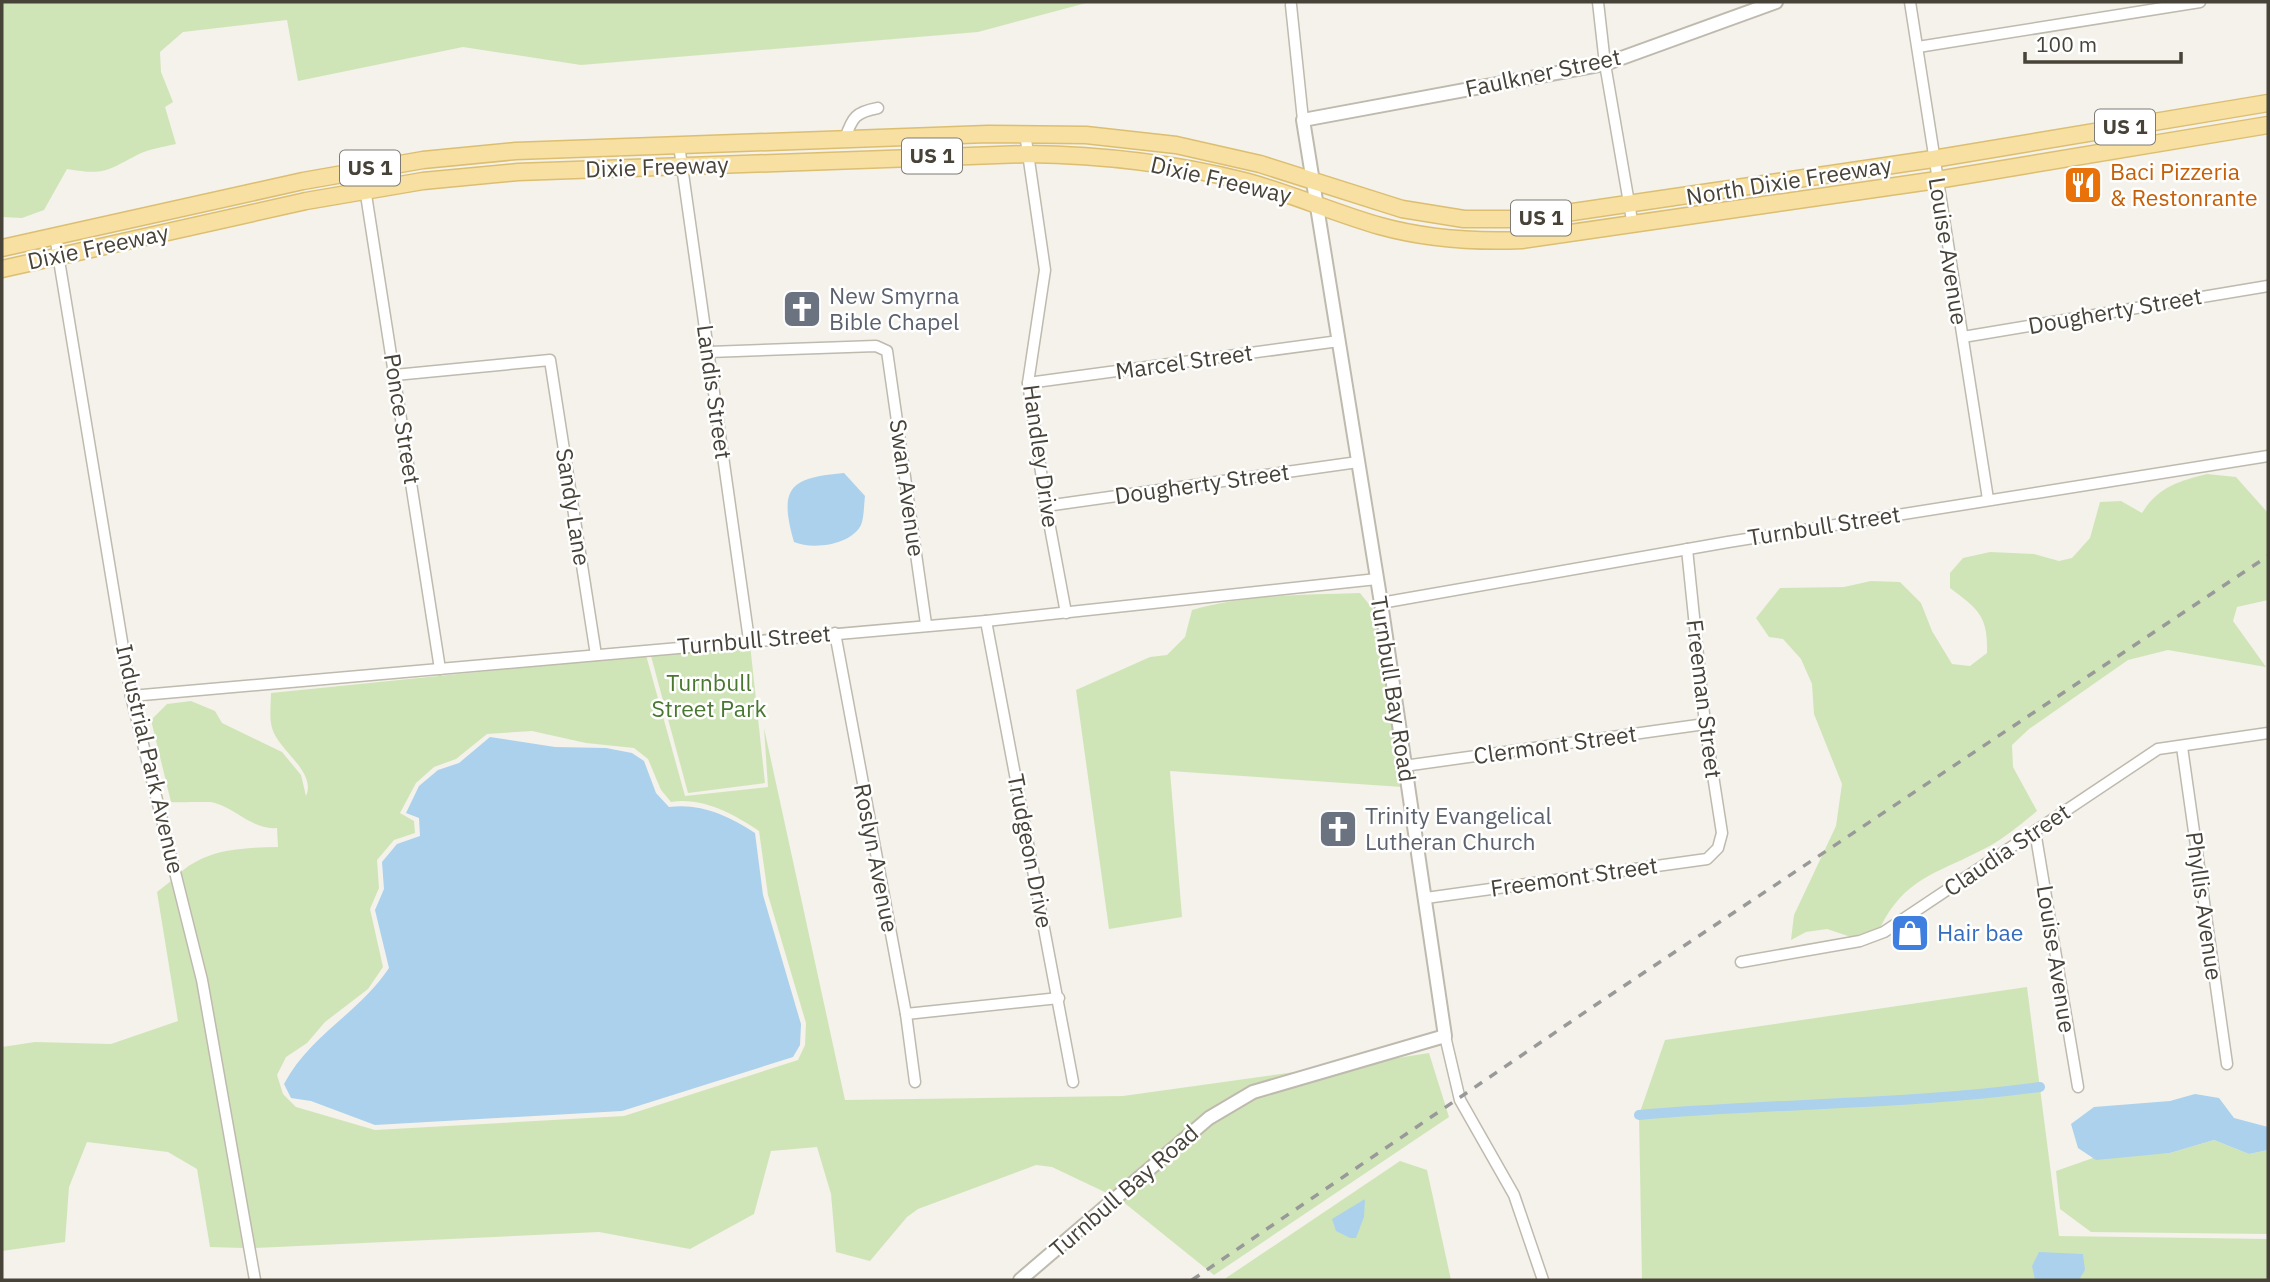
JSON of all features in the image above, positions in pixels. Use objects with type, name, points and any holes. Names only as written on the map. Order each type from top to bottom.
[{"type":"main road","name":"North Dixie Freeway","points":[[1312,181],[1383,205],[1464,219],[1544,218],[1933,159],[2268,103]]},
{"type":"main road","name":"North Dixie Freeway","points":[[1316,205],[1405,232],[1463,240],[1548,238],[1937,180],[2268,125]]},
{"type":"main road","name":"Dixie Freeway","points":[[2,248],[362,169],[504,152],[1025,133],[1109,136],[1176,145],[1260,164],[1312,181]]},
{"type":"main road","name":"Dixie Freeway","points":[[2,269],[366,190],[518,172],[1028,154],[1091,156],[1181,167],[1245,182],[1316,205]]},
{"type":"street","points":[[1598,2],[1605,64],[1633,226]]},
{"type":"street","name":"Louise Avenue","points":[[1910,2],[1988,499]]},
{"type":"street","points":[[1918,47],[2200,2]]},
{"type":"street","name":"Faulkner Street","points":[[1303,120],[1605,64],[1767,3]]},
{"type":"street","points":[[1291,5],[1303,120]]},
{"type":"street","points":[[845,139],[852,119],[858,112],[878,108]]},
{"type":"street","name":"Turnbull Bay Road","points":[[1020,1280],[1209,1118],[1226,1107],[1253,1092],[1445,1036],[1381,603],[1303,120]]},
{"type":"street","name":"Handley Drive","points":[[1025,133],[1045,270],[1028,383],[1046,506],[1066,612]]},
{"type":"street","name":"Landis Street","points":[[679,145],[748,639]]},
{"type":"street","name":"Ponce Street","points":[[362,169],[440,669]]},
{"type":"street","name":"Industrial Park Avenue","points":[[55,236],[131,696],[202,980],[255,1280]]},
{"type":"street","name":"Dougherty Street","points":[[1963,337],[2268,286]]},
{"type":"street","name":"Marcel Street","points":[[1028,383],[1339,341]]},
{"type":"street","name":"Swan Avenue","points":[[709,352],[876,346],[887,351],[926,624]]},
{"type":"street","name":"Sandy Lane","points":[[395,375],[550,360],[596,655]]},
{"type":"street","name":"Turnbull Street","points":[[1381,603],[1988,499],[2268,456]]},
{"type":"street","name":"Dougherty Street","points":[[1046,506],[1358,462]]},
{"type":"street","name":"Freeman Street","points":[[1687,549],[1706,724],[1723,833],[1718,848]]},
{"type":"street","name":"Turnbull Street","points":[[131,696],[748,639],[986,621],[1377,579]]},
{"type":"street","name":"Trudgeon Drive","points":[[986,621],[1073,1082]]},
{"type":"street","name":"Roslyn Avenue","points":[[835,633],[906,1014],[915,1082]]},
{"type":"street","name":"Clermont Street","points":[[1404,766],[1706,724]]},
{"type":"street","name":"Claudia Street","points":[[1741,962],[1860,941],[1884,932],[2158,750],[2268,733]]},
{"type":"street","name":"Phyllis Avenue","points":[[2182,747],[2227,1065]]},
{"type":"street","name":"Louise Avenue","points":[[2035,831],[2078,1087]]},
{"type":"street","name":"Freemont Street","points":[[1426,898],[1707,859],[1718,848]]},
{"type":"street","points":[[906,1014],[1059,998]]},
{"type":"street","points":[[1445,1036],[1460,1100],[1514,1195],[1543,1280]]},
{"type":"green space","points":[[2,2],[1090,2],[978,32],[581,65],[463,47],[298,81],[287,20],[183,32],[160,52],[161,72],[173,102],[165,107],[176,144],[146,151],[104,171],[67,169],[44,210],[22,218],[2,217]]},
{"type":"green space","points":[[2207,474],[2236,477],[2268,513],[2268,600],[2237,607],[2233,621],[2266,667],[2168,650],[2128,660],[2029,729],[2012,745],[2013,767],[2037,811],[2030,817],[1995,843],[1910,888],[1889,912],[1880,928],[1851,937],[1827,929],[1806,932],[1791,940],[1794,915],[1836,826],[1842,784],[1814,714],[1812,684],[1801,659],[1783,639],[1769,637],[1756,618],[1780,588],[1844,587],[1871,581],[1900,582],[1921,603],[1932,631],[1952,664],[1970,666],[1987,653],[1987,640],[1980,615],[1950,588],[1950,573],[1963,558],[1990,552],[2034,554],[2059,561],[2072,558],[2090,538],[2100,502],[2121,501],[2142,513],[2155,497],[2170,486]]},
{"type":"green space","points":[[1360,593],[1376,613],[1402,787],[1170,771],[1182,917],[1109,929],[1076,690],[1150,657],[1167,655],[1185,637],[1192,610],[1254,598]]},
{"type":"green space","name":"Turnbull Street Park","points":[[750,644],[765,783],[688,793],[651,656]]},
{"type":"green space","points":[[646,655],[685,796],[768,787],[764,728],[845,1100],[1123,1096],[1309,1070],[1249,1087],[1111,1195],[1052,1167],[1036,1165],[918,1209],[907,1217],[870,1261],[836,1252],[831,1194],[817,1147],[771,1151],[754,1214],[690,1249],[599,1232],[255,1248],[208,979],[181,872],[215,854],[240,849],[278,847],[277,828],[260,826],[215,803],[171,802],[151,720],[167,704],[191,701],[215,711],[222,723],[282,752],[301,775],[306,796],[308,787],[302,770],[281,745],[272,728],[271,693]],"holes":[[[532,731],[586,743],[634,748],[648,759],[661,790],[671,802],[706,804],[759,831],[768,895],[806,1023],[805,1045],[798,1060],[624,1116],[375,1130],[296,1107],[283,1094],[277,1075],[286,1057],[307,1043],[325,1022],[368,989],[383,967],[370,909],[379,888],[377,860],[394,840],[415,833],[414,821],[400,813],[416,783],[434,767],[456,759],[487,734]]]},
{"type":"green space","points":[[171,881],[196,980],[243,1248],[210,1247],[197,1169],[168,1152],[87,1142],[69,1187],[65,1242],[2,1251],[2,1047],[35,1042],[111,1044],[178,1021],[157,892]]},
{"type":"green space","points":[[2027,987],[2059,1236],[2268,1239],[2268,1280],[1642,1280],[1639,1115],[1665,1040]]},
{"type":"green space","points":[[1429,1053],[1449,1117],[1214,1275],[1122,1201],[1191,1138],[1239,1107],[1318,1076],[1374,1062]]},
{"type":"green space","points":[[2214,1140],[2249,1154],[2268,1150],[2268,1234],[2091,1232],[2060,1209],[2056,1171],[2093,1158],[2170,1153]]},
{"type":"green space","points":[[1400,1161],[1427,1170],[1451,1280],[1223,1280]]},
{"type":"water","points":[[844,473],[865,496],[861,525],[856,532],[831,544],[811,546],[794,542],[788,508],[793,488],[812,478]]},
{"type":"water","points":[[490,737],[555,747],[606,748],[632,753],[644,761],[656,793],[669,807],[692,807],[714,812],[755,833],[763,895],[801,1024],[800,1045],[793,1057],[622,1111],[375,1125],[311,1101],[291,1098],[284,1084],[295,1067],[320,1038],[363,999],[389,968],[375,910],[384,889],[382,862],[397,844],[420,836],[419,818],[406,813],[419,786],[438,770],[459,763]]},
{"type":"water","points":[[2195,1094],[2219,1098],[2234,1118],[2268,1127],[2268,1150],[2249,1154],[2214,1140],[2170,1153],[2096,1160],[2078,1148],[2071,1124],[2094,1107],[2170,1101]]},
{"type":"water","points":[[1365,1199],[1364,1217],[1356,1238],[1336,1231],[1332,1219]]},
{"type":"water","points":[[2039,1252],[2083,1254],[2085,1270],[2079,1280],[2035,1280],[2032,1266]]},
{"type":"waterway","points":[[1639,1115],[1890,1101],[2040,1087]]},
{"type":"railway","points":[[1192,1280],[1594,1006],[2268,556]]},
{"type":"place","name":"Baci Pizzeria & Restonrante","points":[[2083,185]]},
{"type":"place","name":"New Smyrna Bible Chapel","points":[[802,309]]},
{"type":"place","name":"Trinity Evangelical Lutheran Church","points":[[1338,829]]},
{"type":"place","name":"Hair bae","points":[[1910,933]]}]
